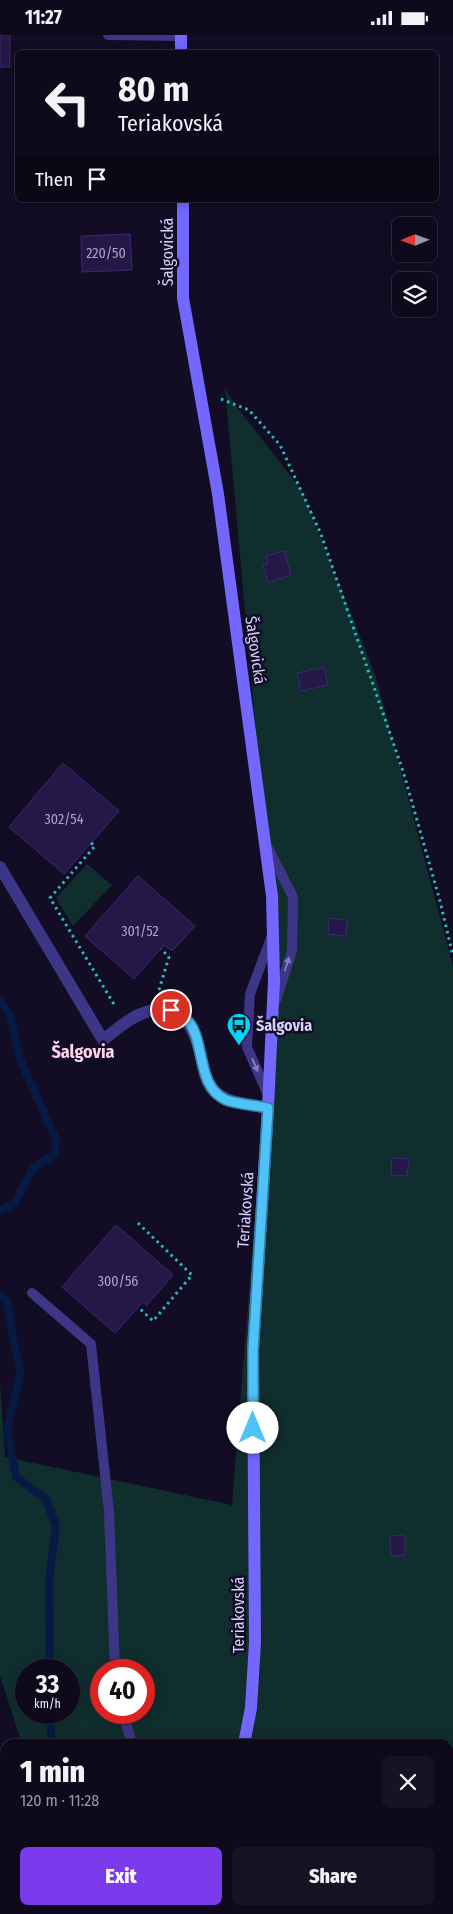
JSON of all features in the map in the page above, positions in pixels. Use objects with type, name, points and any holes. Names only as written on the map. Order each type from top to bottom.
[{"type":"street","points":[[181,35],[181,50]]},
{"type":"street","name":"Šalgovická","points":[[183,202],[183,298],[218,494],[272,896],[274,980],[268,1102]]},
{"type":"street","points":[[0,867],[103,1040],[140,1014],[155,1010],[171,1010],[186,1019],[196,1037],[205,1076],[213,1090],[226,1100],[268,1102]]},
{"type":"street","name":"Teriakovská","points":[[245,1739],[251,1708],[255,1642],[253,1350],[268,1102]]},
{"type":"lane","points":[[108,35],[181,35]]},
{"type":"lane","points":[[265,842],[294,897],[292,951],[272,1011]]},
{"type":"lane","points":[[268,1102],[247,1047],[250,994],[273,935]]},
{"type":"lane","points":[[32,1293],[91,1344],[109,1512],[115,1659]]},
{"type":"lane","points":[[126,1724],[131,1739]]},
{"type":"path","points":[[200,391],[248,410],[280,445],[321,534],[403,771],[440,901],[453,956]]},
{"type":"path","points":[[91,843],[95,846],[50,898],[116,1009],[122,1005]]},
{"type":"path","points":[[160,949],[169,957],[159,990],[168,991]]},
{"type":"path","points":[[138,1223],[192,1275],[154,1321],[138,1307]]},
{"type":"green space","points":[[225,388],[233,402],[302,491],[375,674],[453,966],[453,1739],[20,1739],[16,1724],[80,1724],[80,1659],[15,1659],[15,1722],[0,1676],[0,1382],[5,1457],[232,1505],[274,980],[257,744]]},
{"type":"green space","points":[[87,864],[112,885],[73,926],[56,898]]},
{"type":"building","points":[[0,35],[10,35],[10,67],[0,67]]},
{"type":"building","points":[[130,234],[132,270],[82,272],[81,236]]},
{"type":"building","points":[[284,551],[291,575],[268,582],[263,565],[268,564],[266,556]]},
{"type":"building","points":[[324,667],[328,685],[301,691],[297,673]]},
{"type":"building","points":[[63,763],[119,811],[64,874],[9,827]]},
{"type":"building","points":[[138,876],[195,926],[172,951],[164,945],[134,979],[85,936]]},
{"type":"building","points":[[329,918],[347,920],[346,936],[328,934]]},
{"type":"building","points":[[392,1158],[409,1159],[407,1176],[391,1175]]},
{"type":"building","points":[[116,1225],[173,1275],[147,1305],[143,1302],[115,1333],[62,1287]]},
{"type":"building","points":[[405,1535],[405,1555],[391,1556],[390,1536]]},
{"type":"waterway","points":[[0,1000],[10,1015],[20,1059],[56,1140],[55,1154],[34,1167],[14,1204],[0,1211]]},
{"type":"waterway","points":[[0,1295],[7,1301],[20,1374],[7,1430],[16,1477],[46,1499],[56,1526],[49,1581],[50,1659]]},
{"type":"waterway","points":[[51,1724],[51,1739]]},
{"type":"place","name":"Šalgovia","points":[[239,1046]]},
{"type":"district","name":"Šalgovia","points":[[83,1052]]},
{"type":"route","points":[[171,1010],[186,1019],[196,1037],[205,1076],[213,1090],[226,1100],[268,1108],[253,1350],[253,1428]]}]
